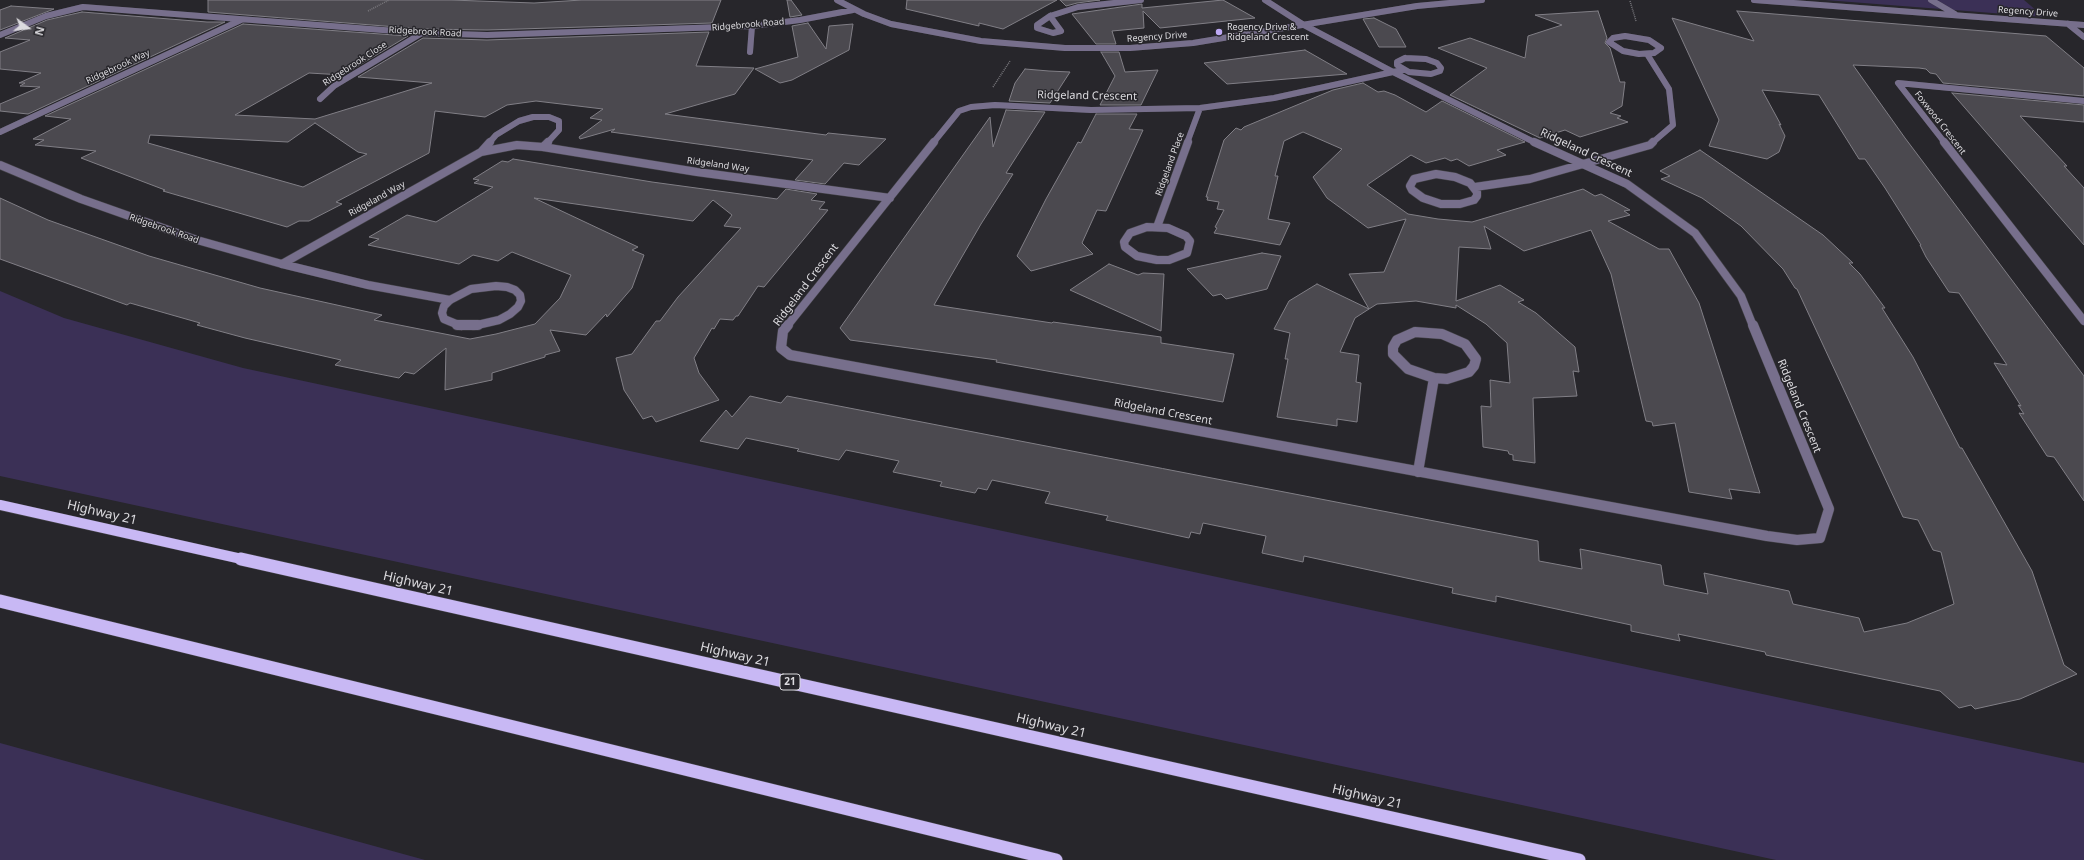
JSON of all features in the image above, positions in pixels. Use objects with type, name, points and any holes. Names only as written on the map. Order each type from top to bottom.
[{"type":"main road","name":"Highway 21","points":[[0,505],[1580,860]]},
{"type":"main road","points":[[0,601],[1056,860]]},
{"type":"street","name":"Regency Drive","points":[[837,0],[853,10],[891,24],[935,33],[1007,44],[1065,48],[1130,48],[1193,43],[1417,6],[1482,0]]},
{"type":"street","points":[[1050,16],[1078,7],[1141,0]]},
{"type":"street","name":"Ridgeland Crescent","points":[[1265,0],[1304,25],[1393,72],[1580,164],[1627,184],[1696,233],[1741,296],[1829,509],[1820,538],[1797,540],[1767,536],[790,355],[781,348],[783,331],[959,111],[971,107],[994,105],[1091,110],[1200,108],[1274,98],[1393,72],[1403,70],[1424,74],[1436,72],[1441,68],[1437,63],[1432,61],[1412,58],[1397,62],[1397,65],[1403,70]]},
{"type":"street","name":"Regency Drive","points":[[1754,0],[2084,25]]},
{"type":"street","points":[[1931,0],[1957,16]]},
{"type":"street","name":"Ridgebrook Road","points":[[0,35],[46,16],[83,7],[422,33],[487,35],[752,26],[800,20],[853,10]]},
{"type":"street","name":"Ridgebrook Way","points":[[0,132],[243,19]]},
{"type":"street","points":[[2068,24],[2084,37]]},
{"type":"street","points":[[750,52],[752,26]]},
{"type":"street","name":"Ridgebrook Close","points":[[320,99],[334,86],[422,33]]},
{"type":"street","points":[[1618,36],[1633,36],[1649,40],[1659,45],[1659,51],[1647,54],[1623,51],[1611,45],[1609,40],[1618,36]]},
{"type":"street","points":[[1475,188],[1477,192],[1474,200],[1460,204],[1451,204],[1423,198],[1412,190],[1410,186],[1411,182],[1420,176],[1436,174],[1463,180],[1475,188],[1530,179],[1650,145],[1673,124],[1669,89],[1647,54]]},
{"type":"street","name":"Foxwood Crescent","points":[[2084,101],[1898,83],[2084,321]]},
{"type":"street","name":"Ridgeland Place","points":[[1157,227],[1200,108]]},
{"type":"street","name":"Ridgeland Way","points":[[481,152],[496,135],[519,121],[533,117],[549,117],[560,122],[559,130],[543,147]]},
{"type":"street","name":"Ridgeland Way","points":[[282,264],[481,152],[517,145],[543,147],[689,171],[890,198]]},
{"type":"street","name":"Ridgebrook Road","points":[[0,165],[81,199],[197,240],[282,264],[368,285],[450,300]]},
{"type":"street","points":[[1147,227],[1157,227],[1168,228],[1186,236],[1190,241],[1190,247],[1187,253],[1169,260],[1157,260],[1137,256],[1125,247],[1126,237],[1130,232],[1147,227]]},
{"type":"street","points":[[496,286],[515,290],[520,295],[521,301],[518,307],[499,320],[487,324],[467,326],[450,323],[444,319],[442,313],[444,306],[450,300],[471,290],[496,286]]},
{"type":"street","points":[[1415,332],[1442,334],[1465,344],[1476,359],[1474,366],[1469,372],[1447,378],[1434,378],[1408,369],[1399,362],[1393,354],[1393,347],[1397,340],[1415,332]]},
{"type":"street","points":[[1418,472],[1434,378]]},
{"type":"path","points":[[365,12],[389,0]]},
{"type":"path","points":[[1630,1],[1637,24]]},
{"type":"path","points":[[992,88],[1013,57]]},
{"type":"shaded area","points":[[1825,0],[2024,0],[2044,17]]},
{"type":"shaded area","points":[[0,291],[64,318],[243,368],[2084,763],[2084,860],[1776,860],[0,476]]},
{"type":"shaded area","points":[[0,743],[425,860],[0,860]]},
{"type":"building","points":[[208,0],[451,0],[534,3],[582,0],[721,0],[712,23],[487,30],[422,29],[208,12]]},
{"type":"building","points":[[787,0],[791,0],[802,15],[790,17]]},
{"type":"building","points":[[907,0],[1057,0],[1003,29],[979,23],[979,26],[906,9]]},
{"type":"building","points":[[1060,0],[1100,0],[1066,6]]},
{"type":"building","points":[[1223,0],[1255,18],[1160,28],[1143,11],[1144,28],[1112,31],[1116,44],[1096,44],[1072,14],[1142,4],[1142,8]]},
{"type":"building","points":[[11,6],[54,9],[0,30],[0,10]]},
{"type":"building","points":[[1598,11],[1607,38],[1605,43],[1610,48],[1620,82],[1625,82],[1622,106],[1610,113],[1621,116],[1617,118],[1628,122],[1580,137],[1565,130],[1540,138],[1450,95],[1487,68],[1438,48],[1470,38],[1525,58],[1528,36],[1562,25],[1535,15]]},
{"type":"building","points":[[1737,11],[2046,36],[2084,68],[2084,96],[1943,83],[1936,74],[1930,73],[1926,69],[1853,65],[1905,138],[2084,376],[2084,501],[2054,457],[2047,456],[2019,413],[2024,414],[2018,405],[2021,406],[1994,363],[2007,365],[1959,293],[1949,292],[1926,257],[1921,245],[1885,188],[1865,159],[1859,159],[1819,95],[1762,90],[1781,125],[1779,124],[1785,136],[1779,152],[1767,159],[1709,146],[1719,120],[1672,18],[1754,41]]},
{"type":"building","points":[[82,12],[207,22],[225,22],[28,114],[0,111],[0,104],[40,87],[20,86],[25,83],[19,83],[41,73],[0,69],[0,52],[30,40],[5,38],[47,20]]},
{"type":"building","points":[[1374,18],[1396,29],[1406,47],[1379,47],[1363,19]]},
{"type":"building","points":[[808,23],[826,49],[829,26],[853,24],[849,50],[792,80],[780,83],[755,69],[798,57],[792,26]]},
{"type":"building","points":[[243,24],[408,36],[343,75],[309,73],[235,115],[315,119],[432,83],[358,77],[423,38],[487,40],[709,32],[696,66],[754,68],[735,94],[665,114],[826,135],[828,133],[886,139],[859,165],[844,163],[825,184],[795,180],[813,160],[611,132],[615,129],[580,139],[579,137],[602,120],[590,118],[603,109],[536,101],[507,105],[485,117],[435,111],[429,153],[336,202],[342,204],[309,221],[299,221],[287,227],[163,191],[165,190],[81,158],[96,151],[35,145],[44,140],[33,139],[71,119],[45,116]],"holes":[[[315,123],[358,152],[367,154],[303,187],[148,143],[150,135],[288,142]]]},
{"type":"building","points":[[1305,50],[1347,74],[1227,84],[1204,63]]},
{"type":"building","points":[[1101,52],[1119,52],[1125,72],[1158,70],[1141,105],[1100,105],[1115,76]]},
{"type":"building","points":[[1025,69],[1070,72],[1050,103],[1009,101],[1015,83]]},
{"type":"building","points":[[1363,83],[1378,92],[1384,91],[1395,95],[1426,112],[1442,101],[1525,142],[1497,150],[1506,155],[1469,166],[1457,159],[1451,161],[1445,158],[1426,163],[1411,155],[1367,185],[1408,214],[1438,219],[1472,222],[1583,189],[1595,196],[1601,194],[1630,210],[1624,211],[1630,215],[1608,221],[1659,249],[1669,249],[1699,303],[1760,493],[1729,489],[1732,499],[1689,492],[1675,423],[1653,426],[1652,422],[1646,421],[1611,274],[1591,230],[1524,251],[1484,226],[1491,249],[1459,247],[1456,301],[1500,285],[1524,300],[1518,302],[1536,313],[1575,347],[1579,372],[1573,371],[1577,396],[1533,398],[1535,463],[1513,460],[1513,455],[1509,454],[1508,451],[1483,447],[1481,406],[1491,407],[1490,380],[1510,383],[1507,343],[1486,324],[1456,305],[1456,308],[1416,301],[1377,304],[1369,309],[1349,274],[1384,272],[1406,219],[1368,228],[1327,198],[1313,177],[1342,149],[1303,132],[1284,141],[1275,176],[1278,176],[1268,219],[1290,223],[1280,245],[1214,233],[1217,228],[1215,227],[1224,210],[1217,209],[1219,202],[1207,200],[1208,197],[1206,197],[1224,140],[1236,128],[1241,130],[1244,127],[1333,90]]},
{"type":"building","points":[[1952,93],[2084,105],[2084,122],[2020,116],[2067,166],[2064,166],[2084,188],[2084,245]]},
{"type":"building","points":[[1006,110],[1045,112],[1006,173],[1013,174],[981,224],[934,305],[1052,323],[1161,337],[1161,343],[1234,354],[1223,402],[996,362],[997,360],[850,340],[840,328],[990,117],[993,147]]},
{"type":"building","points":[[1096,114],[1137,114],[1129,129],[1143,130],[1106,211],[1097,210],[1082,243],[1093,254],[1031,271],[1017,256],[1046,199],[1078,142],[1081,143]]},
{"type":"building","points":[[1700,150],[1823,235],[1853,263],[1849,263],[1860,274],[1885,308],[1882,308],[1913,357],[1960,448],[1962,448],[2032,571],[2064,665],[2077,674],[2020,699],[1975,709],[1971,705],[1959,708],[1940,691],[1766,655],[1765,652],[1678,634],[1680,641],[1631,631],[1631,625],[1496,596],[1496,602],[1452,593],[1453,588],[1304,556],[1303,562],[1262,553],[1266,536],[1203,523],[1200,534],[1191,532],[1189,538],[1106,520],[1108,516],[1045,503],[1050,492],[992,480],[987,490],[978,488],[975,493],[940,486],[942,482],[893,472],[899,461],[846,450],[839,460],[797,451],[799,449],[746,438],[738,449],[700,441],[726,410],[732,417],[750,396],[781,403],[787,396],[1538,541],[1539,561],[1582,569],[1580,549],[1661,565],[1664,585],[1708,594],[1704,573],[1789,591],[1793,604],[1859,618],[1864,632],[1907,623],[1954,604],[1941,552],[1933,550],[1918,520],[1903,517],[1797,289],[1783,269],[1741,226],[1702,198],[1661,179],[1670,176],[1660,171]]},
{"type":"building","points":[[513,159],[652,182],[777,199],[786,189],[817,194],[811,200],[825,202],[819,209],[828,210],[764,287],[758,286],[738,316],[736,316],[733,320],[720,319],[714,329],[712,328],[694,358],[699,373],[719,400],[656,422],[652,416],[643,419],[624,390],[616,358],[632,354],[656,321],[660,321],[678,297],[741,228],[724,226],[732,215],[713,200],[693,221],[534,198],[638,247],[632,250],[644,255],[632,288],[607,317],[606,314],[586,335],[550,330],[560,351],[492,373],[492,380],[445,390],[446,348],[414,374],[405,372],[399,378],[335,365],[341,360],[245,338],[197,325],[200,323],[130,303],[127,305],[0,259],[0,198],[48,220],[149,256],[260,288],[382,315],[374,320],[470,339],[496,334],[535,324],[560,298],[571,275],[512,252],[498,261],[473,255],[459,264],[368,245],[379,239],[369,237],[407,215],[436,222],[493,187],[474,183],[479,180],[473,179],[502,161],[508,162]]},
{"type":"building","points":[[1262,253],[1281,256],[1267,289],[1226,299],[1221,294],[1213,296],[1187,269]]},
{"type":"building","points":[[1109,264],[1138,275],[1143,273],[1164,274],[1161,331],[1070,290]]},
{"type":"building","points":[[1317,284],[1369,309],[1355,318],[1340,352],[1359,355],[1356,382],[1361,383],[1357,422],[1337,419],[1337,426],[1277,417],[1288,359],[1285,359],[1290,333],[1274,329],[1289,301]]},
{"type":"place","name":"Regency Drive & Ridgeland Crescent","points":[[1219,32]]}]
